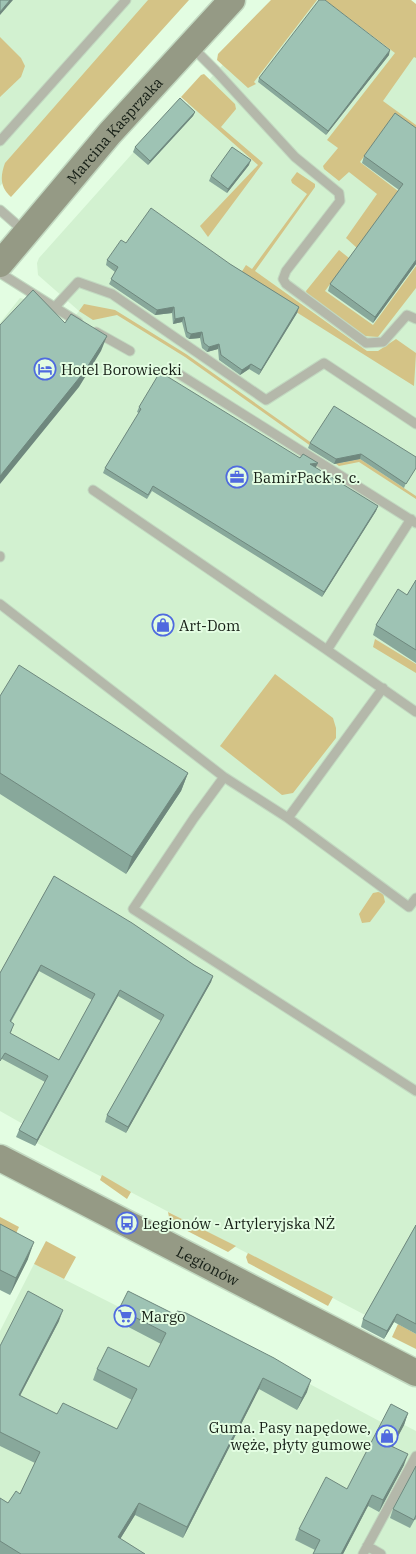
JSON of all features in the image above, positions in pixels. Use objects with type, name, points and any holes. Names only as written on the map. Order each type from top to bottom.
[{"type":"street","name":"Marcina Kasprzaka","points":[[0,264],[110,133],[232,0]]},
{"type":"street","name":"Legionów","points":[[0,1158],[416,1373]]},
{"type":"lane","points":[[0,141],[126,0]]},
{"type":"lane","points":[[190,46],[216,71],[295,157],[339,192],[340,200],[286,271],[283,279],[286,284],[366,343],[383,342],[407,314],[416,319]]},
{"type":"lane","points":[[0,210],[26,232]]},
{"type":"lane","points":[[0,273],[54,308],[130,351]]},
{"type":"lane","points":[[54,308],[78,282],[112,294],[266,400],[324,363],[416,424]]},
{"type":"lane","points":[[171,369],[413,521],[327,650]]},
{"type":"lane","points":[[93,490],[416,712]]},
{"type":"lane","points":[[0,604],[224,777],[288,818],[410,907],[416,898]]},
{"type":"lane","points":[[288,818],[383,688]]},
{"type":"lane","points":[[224,777],[133,909],[416,1091]]},
{"type":"lane","points":[[381,1554],[365,1550],[416,1456]]},
{"type":"shaded area","points":[[0,0],[160,0],[0,186]]},
{"type":"shaded area","points":[[148,0],[189,0],[11,197],[2,182],[5,163]]},
{"type":"shaded area","points":[[271,0],[317,0],[254,82],[256,84],[248,88],[217,60],[218,54]]},
{"type":"shaded area","points":[[282,0],[342,0],[416,54],[416,1333],[394,1322],[367,1316],[37,1143],[23,1124],[0,1111],[0,323],[20,298],[28,300],[66,328],[79,311],[38,275],[37,263],[39,258],[181,99],[187,104]]},
{"type":"shaded area","points":[[325,0],[411,0],[416,4],[416,58],[414,57],[383,101],[416,125],[416,135],[392,118],[360,162],[398,191],[357,248],[346,238],[377,194],[349,172],[339,181],[324,169],[323,166],[338,148],[327,140],[395,53]]},
{"type":"shaded area","points":[[0,37],[21,58],[25,66],[21,77],[0,97]]},
{"type":"shaded area","points":[[204,74],[235,104],[236,109],[221,127],[263,163],[208,237],[200,226],[258,165],[181,97]]},
{"type":"shaded area","points":[[297,172],[315,184],[315,187],[255,271],[367,351],[378,351],[396,339],[416,353],[414,386],[239,276],[246,265],[252,269],[307,194],[292,183],[291,180]]},
{"type":"shaded area","points":[[339,250],[349,258],[325,291],[373,325],[416,266],[416,288],[378,337],[364,336],[307,295],[306,291]]},
{"type":"shaded area","points":[[84,304],[115,310],[186,354],[340,463],[360,459],[416,496],[416,499],[359,462],[339,466],[185,357],[117,315],[93,320],[79,311]]},
{"type":"shaded area","points":[[375,639],[416,664],[416,673],[373,647]]},
{"type":"shaded area","points":[[275,674],[333,718],[336,728],[336,738],[293,793],[282,795],[220,746]]},
{"type":"shaded area","points":[[373,893],[383,893],[385,902],[370,922],[362,923],[359,914]]},
{"type":"shaded area","points":[[102,1175],[131,1192],[127,1199],[100,1180]]},
{"type":"shaded area","points":[[168,1212],[236,1246],[228,1252],[170,1222]]},
{"type":"shaded area","points":[[0,1217],[19,1227],[12,1242],[0,1236]]},
{"type":"shaded area","points":[[46,1241],[76,1257],[64,1279],[34,1264]]},
{"type":"shaded area","points":[[248,1253],[333,1297],[328,1306],[248,1263],[246,1257]]},
{"type":"shaded area","points":[[34,1264],[121,1308],[272,1364],[383,1423],[387,1416],[416,1431],[416,1554],[0,1554],[0,1331]]},
{"type":"shaded area","points":[[398,1324],[416,1334],[416,1349],[392,1337]]},
{"type":"building","points":[[0,0],[10,0],[0,12]]},
{"type":"building","points":[[319,0],[325,0],[390,50],[328,131],[259,78]]},
{"type":"building","points":[[180,98],[195,112],[150,161],[135,147]]},
{"type":"building","points":[[395,113],[416,128],[416,260],[375,317],[330,284],[403,184],[364,156]]},
{"type":"building","points":[[232,147],[251,160],[228,189],[211,176]]},
{"type":"building","points":[[151,208],[230,264],[299,307],[261,370],[251,364],[242,370],[221,355],[219,344],[209,347],[204,343],[202,332],[191,334],[187,332],[184,317],[175,319],[174,307],[157,310],[111,279],[118,267],[107,260],[121,240],[126,243]]},
{"type":"building","name":"Hotel Borowiecki","points":[[33,290],[65,323],[71,314],[107,336],[84,372],[0,476],[0,325]]},
{"type":"building","points":[[160,372],[300,458],[303,454],[318,463],[310,464],[378,506],[324,592],[153,486],[148,495],[105,468],[141,409],[139,407]]},
{"type":"building","points":[[334,406],[416,457],[416,468],[406,484],[361,454],[336,459],[310,443]]},
{"type":"building","points":[[416,580],[416,650],[376,625],[398,589],[407,595]]},
{"type":"building","points":[[19,665],[188,773],[132,857],[0,773],[0,696]]},
{"type":"building","points":[[54,876],[132,923],[213,976],[128,1127],[107,1115],[164,1015],[120,990],[37,1140],[19,1130],[48,1076],[5,1053],[0,1061],[0,973]],"holes":[[[41,965],[95,994],[59,1060],[10,1033],[14,1024],[10,1021]]]},
{"type":"building","points":[[0,1224],[34,1242],[16,1278],[0,1270]]},
{"type":"building","points":[[416,1225],[416,1324],[397,1314],[387,1331],[363,1319]]},
{"type":"building","points":[[28,1291],[63,1310],[19,1395],[57,1414],[63,1403],[117,1429],[137,1389],[97,1369],[108,1347],[149,1367],[166,1333],[119,1309],[128,1291],[176,1315],[177,1311],[186,1313],[274,1358],[311,1380],[302,1398],[263,1378],[187,1527],[139,1503],[118,1537],[145,1554],[21,1554],[0,1541],[0,1498],[8,1503],[16,1491],[20,1494],[40,1452],[0,1432],[0,1346]]},
{"type":"building","points":[[391,1404],[408,1413],[391,1446],[408,1454],[383,1500],[372,1495],[341,1554],[313,1554],[320,1540],[299,1529],[326,1477],[347,1489]]},
{"type":"building","points":[[416,1466],[416,1515],[414,1520],[393,1509]]},
{"type":"place","name":"Hotel Borowiecki","points":[[45,369]]},
{"type":"place","name":"BamirPack s. c.","points":[[237,477]]},
{"type":"place","name":"Art-Dom","points":[[163,625]]},
{"type":"place","name":"Legionów - Artyleryjska NŻ","points":[[127,1223]]},
{"type":"place","name":"Margo","points":[[125,1316]]},
{"type":"place","name":"Guma. Pasy napędowe, węże, płyty gumowe","points":[[387,1436]]}]
